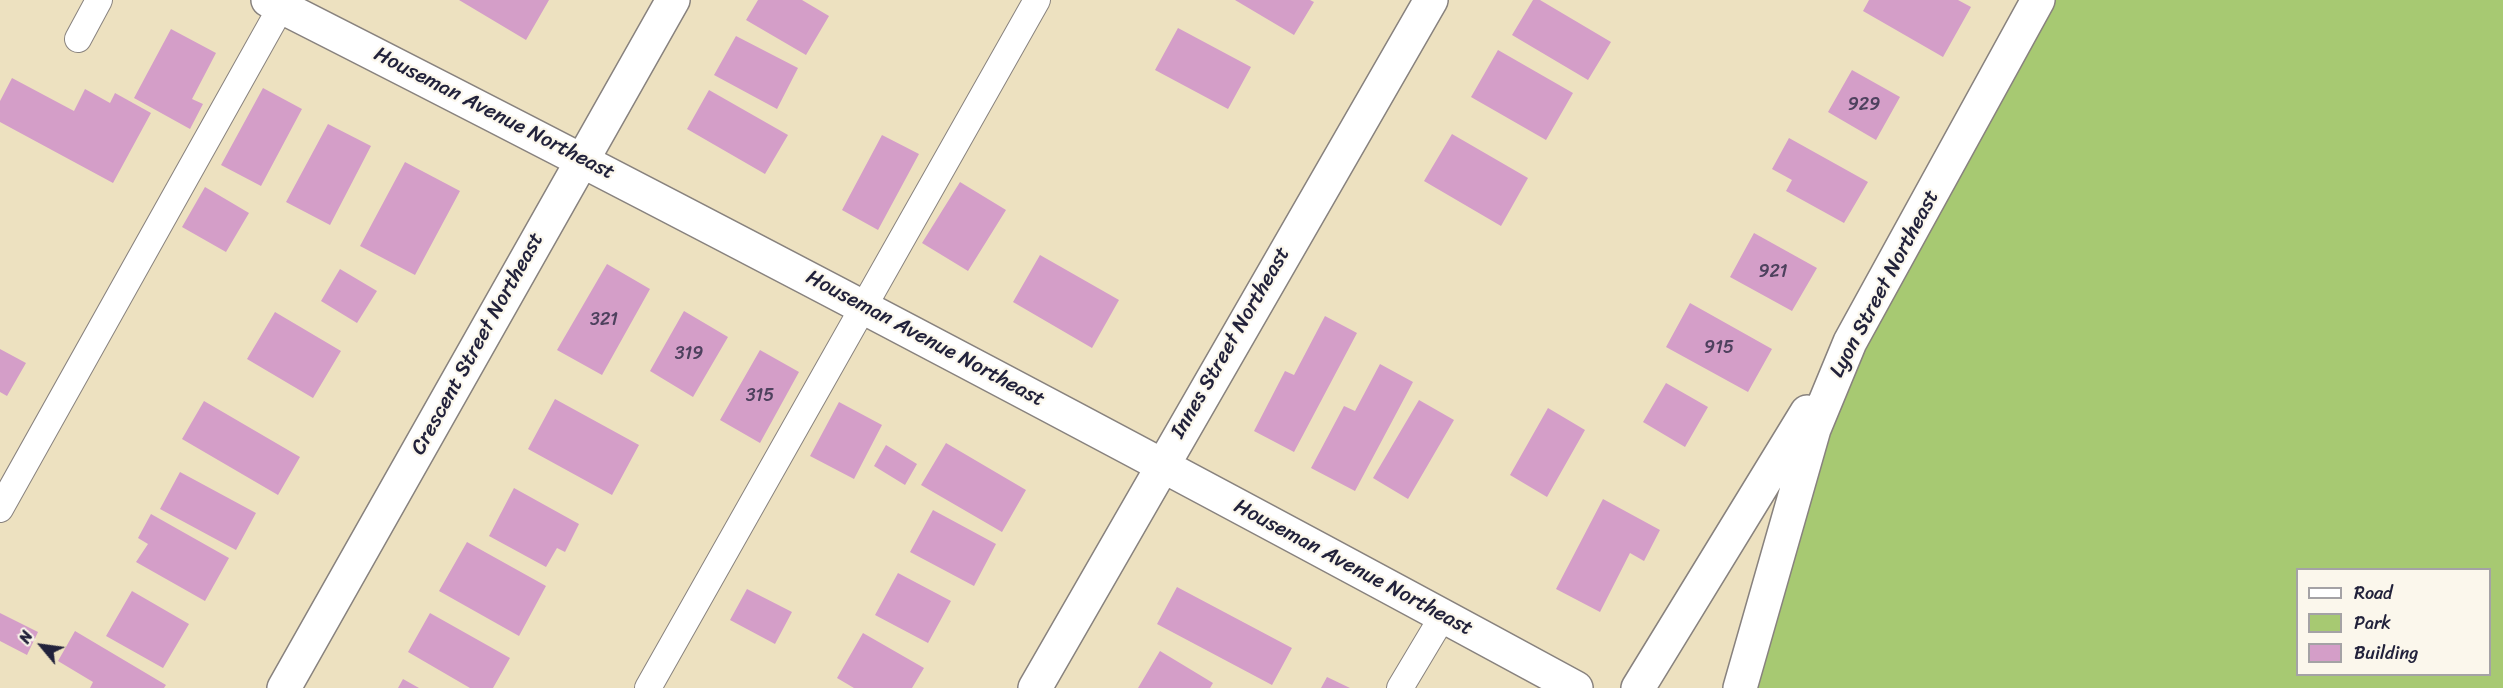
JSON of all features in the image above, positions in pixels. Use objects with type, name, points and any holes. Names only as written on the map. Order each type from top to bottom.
[{"type":"street","name":"Crescent Street Northeast","points":[[284,688],[673,0]]},
{"type":"street","name":"Innes Street Northeast","points":[[1035,688],[1431,0]]},
{"type":"street","name":"Lyon Street Northeast","points":[[1740,688],[1814,429],[1850,342],[2038,0]]},
{"type":"street","name":"Houseman Avenue Northeast","points":[[278,2],[1162,464],[1576,688]]},
{"type":"street","points":[[1638,688],[1850,342]]},
{"type":"lane","points":[[78,39],[99,0]]},
{"type":"lane","points":[[648,688],[1037,0]]},
{"type":"lane","points":[[0,509],[278,2]]},
{"type":"lane","points":[[1400,688],[1443,616]]},
{"type":"green space","points":[[2038,0],[2503,0],[2503,688],[1740,688],[1814,429]]},
{"type":"building","points":[[459,0],[549,0],[526,40]]},
{"type":"building","points":[[758,0],[802,0],[829,16],[806,55],[746,20]]},
{"type":"building","points":[[1235,0],[1310,0],[1314,2],[1294,35]]},
{"type":"building","points":[[1533,0],[1540,0],[1611,42],[1588,80],[1512,35]]},
{"type":"building","points":[[1869,0],[1958,0],[1971,7],[1943,57],[1863,11]]},
{"type":"building","points":[[1178,28],[1251,67],[1228,109],[1155,70]]},
{"type":"building","points":[[171,29],[216,53],[192,99],[203,104],[190,129],[134,98]]},
{"type":"building","points":[[736,36],[798,68],[777,109],[714,75]]},
{"type":"building","points":[[1498,50],[1573,93],[1546,140],[1471,97]]},
{"type":"building","points":[[1852,70],[1900,97],[1876,140],[1828,112]]},
{"type":"building","points":[[12,78],[74,111],[85,89],[110,103],[115,93],[151,113],[113,183],[0,122],[0,101]]},
{"type":"building","points":[[263,88],[302,109],[261,186],[221,165]]},
{"type":"building","points":[[709,90],[788,135],[765,174],[687,129]]},
{"type":"building","points":[[328,124],[371,146],[330,225],[286,202]]},
{"type":"building","points":[[1452,134],[1528,178],[1501,226],[1424,181]]},
{"type":"building","points":[[882,135],[919,154],[878,230],[842,210]]},
{"type":"building","points":[[1789,138],[1868,182],[1844,223],[1786,191],[1792,180],[1772,169]]},
{"type":"building","points":[[405,162],[460,191],[415,275],[360,246]]},
{"type":"building","points":[[960,182],[1006,210],[968,271],[922,243]]},
{"type":"building","points":[[205,187],[249,213],[226,252],[182,227]]},
{"type":"building","points":[[1754,233],[1817,268],[1792,311],[1730,277]]},
{"type":"building","points":[[1040,255],[1119,300],[1092,348],[1013,302]]},
{"type":"building","points":[[607,264],[650,289],[602,375],[557,350]]},
{"type":"building","points":[[340,269],[377,291],[357,323],[321,301]]},
{"type":"building","points":[[1690,303],[1772,349],[1748,392],[1666,347]]},
{"type":"building","points":[[684,311],[728,337],[693,397],[650,371]]},
{"type":"building","points":[[275,312],[341,351],[313,398],[247,359]]},
{"type":"building","points":[[1325,316],[1357,333],[1294,452],[1254,431],[1285,371],[1294,375]]},
{"type":"building","points":[[0,349],[26,363],[7,396],[0,392]]},
{"type":"building","points":[[760,350],[799,372],[760,443],[720,420]]},
{"type":"building","points":[[1380,364],[1413,382],[1355,491],[1311,468],[1344,406],[1355,411]]},
{"type":"building","points":[[1666,383],[1708,407],[1685,447],[1643,422]]},
{"type":"building","points":[[555,399],[639,445],[612,495],[528,449]]},
{"type":"building","points":[[1419,400],[1454,420],[1408,499],[1373,478]]},
{"type":"building","points":[[204,401],[300,457],[278,495],[182,439]]},
{"type":"building","points":[[839,402],[882,425],[854,479],[810,456]]},
{"type":"building","points":[[1548,408],[1585,430],[1547,497],[1510,475]]},
{"type":"building","points":[[946,443],[1026,490],[1002,532],[921,485]]},
{"type":"building","points":[[886,445],[917,464],[905,485],[874,466]]},
{"type":"building","points":[[180,472],[256,513],[236,550],[160,509]]},
{"type":"building","points":[[514,488],[579,524],[565,552],[557,548],[546,567],[489,536]]},
{"type":"building","points":[[1603,499],[1660,530],[1644,561],[1630,553],[1600,612],[1556,589]]},
{"type":"building","points":[[933,510],[996,544],[974,586],[910,552]]},
{"type":"building","points":[[151,514],[229,558],[205,601],[136,562],[148,544],[138,538]]},
{"type":"building","points":[[467,542],[546,586],[519,636],[439,591]]},
{"type":"building","points":[[898,573],[951,601],[928,643],[875,615]]},
{"type":"building","points":[[1177,587],[1292,648],[1272,685],[1157,624]]},
{"type":"building","points":[[747,589],[792,612],[775,644],[730,620]]},
{"type":"building","points":[[132,591],[189,624],[163,668],[106,636]]},
{"type":"building","points":[[0,613],[38,632],[27,655],[0,641]]},
{"type":"building","points":[[430,613],[510,658],[493,688],[470,688],[408,652]]},
{"type":"building","points":[[75,631],[166,685],[164,688],[90,688],[93,682],[58,661]]},
{"type":"building","points":[[863,633],[924,668],[912,688],[854,688],[837,678]]},
{"type":"building","points":[[1160,651],[1213,683],[1210,688],[1138,688]]},
{"type":"building","points":[[1327,677],[1350,688],[1321,688]]},
{"type":"building","points":[[403,679],[419,688],[398,688]]}]
